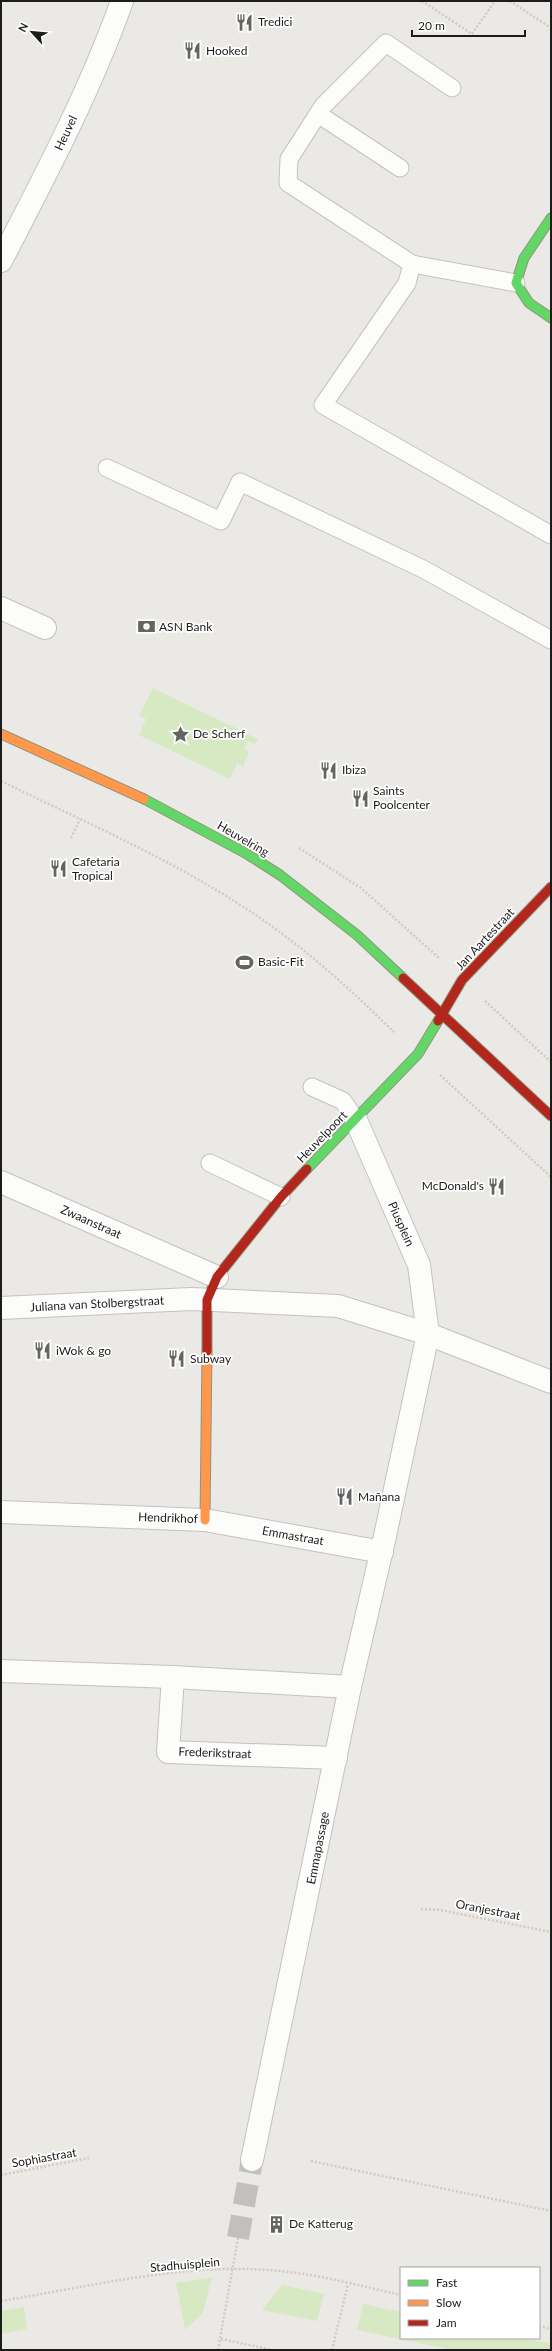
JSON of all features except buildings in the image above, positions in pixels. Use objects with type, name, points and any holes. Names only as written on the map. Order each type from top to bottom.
[{"type":"street","name":"Heuvel","points":[[1,261],[53,161],[96,69],[122,1]]},
{"type":"street","points":[[551,218],[524,258],[516,283],[529,303],[551,318]]},
{"type":"street","points":[[1,608],[45,628]]},
{"type":"street","name":"Heuvelring","points":[[1,734],[148,801],[247,854],[314,899],[357,935],[443,1013]]},
{"type":"street","name":"Jan Aartestraat","points":[[443,1013],[462,980],[551,888]]},
{"type":"street","points":[[443,1013],[551,1116]]},
{"type":"street","name":"Heuvelpoort","points":[[217,1278],[281,1197],[418,1054],[443,1013]]},
{"type":"street","name":"Piusplein","points":[[356,1120],[419,1265],[428,1334]]},
{"type":"street","name":"Zwaanstraat","points":[[1,1182],[217,1278]]},
{"type":"street","points":[[200,1300],[217,1278]]},
{"type":"street","points":[[200,1300],[338,1306],[428,1334],[551,1382]]},
{"type":"street","name":"Juliana van Stolbergstraat","points":[[1,1308],[200,1300]]},
{"type":"street","name":"Hendrikhof","points":[[1,1512],[205,1520],[207,1340],[200,1300]]},
{"type":"street","points":[[383,1544],[428,1334]]},
{"type":"street","name":"Emmastraat","points":[[205,1520],[383,1544]]},
{"type":"street","name":"Emmapassage","points":[[252,2160],[350,1687],[383,1544]]},
{"type":"street","points":[[1,1671],[173,1677],[350,1687]]},
{"type":"street","name":"Frederikstraat","points":[[173,1677],[168,1752],[336,1758]]},
{"type":"lane","points":[[452,88],[386,43],[323,106],[289,159],[288,183],[412,264],[516,283]]},
{"type":"lane","points":[[318,114],[400,168]]},
{"type":"lane","points":[[412,264],[407,283],[322,405],[551,535]]},
{"type":"lane","points":[[107,468],[221,521],[240,482],[423,568],[551,640]]},
{"type":"lane","points":[[312,1087],[343,1101],[356,1120]]},
{"type":"lane","points":[[210,1163],[281,1197]]},
{"type":"path","points":[[422,1],[472,34],[495,1]]},
{"type":"path","points":[[510,1],[551,28]]},
{"type":"path","points":[[1,781],[156,857],[217,891],[284,935],[332,973],[551,1177]]},
{"type":"path","points":[[71,838],[80,819]]},
{"type":"path","points":[[462,980],[551,1062]]},
{"type":"path","name":"Oranjestraat","points":[[421,1909],[440,1910],[551,1932]]},
{"type":"path","name":"Sophiastraat","points":[[1,2175],[89,2158]]},
{"type":"path","points":[[311,2161],[551,2211]]},
{"type":"path","points":[[218,2350],[238,2238]]},
{"type":"path","name":"Stadhuisplein","points":[[1,2301],[178,2272],[232,2270],[288,2272],[400,2295]]},
{"type":"path","points":[[332,2350],[348,2284]]},
{"type":"path","points":[[540,2326],[551,2329]]},
{"type":"path","points":[[221,2339],[273,2350]]},
{"type":"green space","points":[[153,688],[258,739],[255,744],[248,741],[244,749],[249,752],[243,766],[237,763],[230,779],[139,735],[146,719],[139,716]]},
{"type":"green space","points":[[212,2277],[203,2313],[185,2330],[176,2283]]},
{"type":"green space","points":[[282,2285],[324,2294],[317,2321],[262,2310]]},
{"type":"green space","points":[[363,2304],[400,2312],[400,2339],[357,2330]]},
{"type":"green space","points":[[24,2307],[27,2329],[1,2334],[1,2311]]},
{"type":"green space","points":[[400,2339],[527,2339],[551,2344],[551,2350],[453,2350]]},
{"type":"tunnel","points":[[238,2238],[252,2160]]},
{"type":"traffic: fast","points":[[551,218],[524,258],[516,283],[529,303],[551,318]]},
{"type":"traffic: fast","points":[[144,799],[247,854],[280,875],[357,935],[403,978]]},
{"type":"traffic: fast","points":[[307,1169],[418,1054],[438,1021]]},
{"type":"traffic: slow","points":[[1,734],[144,799]]},
{"type":"traffic: slow","points":[[205,1520],[207,1351]]},
{"type":"traffic: jam","points":[[438,1021],[462,980],[551,887]]},
{"type":"traffic: jam","points":[[403,978],[551,1116]]},
{"type":"traffic: jam","points":[[207,1351],[207,1300],[217,1277],[281,1197],[307,1169]]},
{"type":"place","name":"Tredici","points":[[245,22]]},
{"type":"place","name":"Hooked","points":[[193,51]]},
{"type":"place","name":"ASN Bank","points":[[146,627]]},
{"type":"place","name":"De Scherf","points":[[180,734]]},
{"type":"place","name":"Ibiza","points":[[329,770]]},
{"type":"place","name":"Saints Poolcenter","points":[[360,798]]},
{"type":"place","name":"Cafetaria Tropical","points":[[59,869]]},
{"type":"place","name":"Basic-Fit","points":[[245,962]]},
{"type":"place","name":"McDonald's","points":[[497,1186]]},
{"type":"place","name":"iWok & go","points":[[43,1351]]},
{"type":"place","name":"Subway","points":[[177,1359]]},
{"type":"place","name":"Mañana","points":[[345,1497]]},
{"type":"place","name":"De Katterug","points":[[276,2224]]}]
